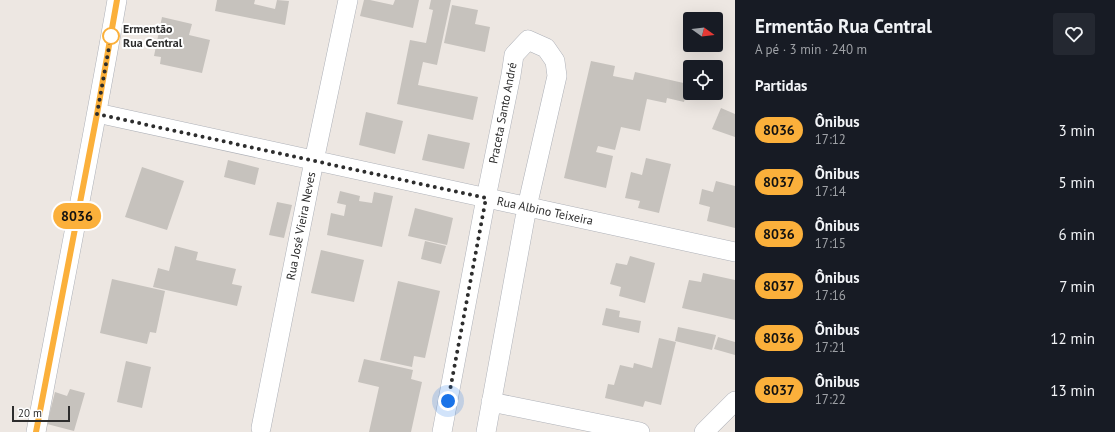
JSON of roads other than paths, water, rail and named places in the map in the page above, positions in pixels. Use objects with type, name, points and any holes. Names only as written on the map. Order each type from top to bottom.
[{"type":"street","points":[[36,432],[97,114],[117,0]]},
{"type":"street","name":"Rua José Vieira Neves","points":[[262,428],[314,161],[348,0]]},
{"type":"street","name":"Praceta Santo André","points":[[442,432],[486,198],[512,75],[514,55],[528,40],[546,48],[555,61],[557,76],[527,207],[486,432]]},
{"type":"street","name":"Rua Albino Teixeira","points":[[97,114],[735,252]]},
{"type":"street","points":[[704,432],[735,401]]},
{"type":"street","points":[[491,402],[640,432]]},
{"type":"place","name":"Ermentão Rua Central","points":[[111,36]]}]
